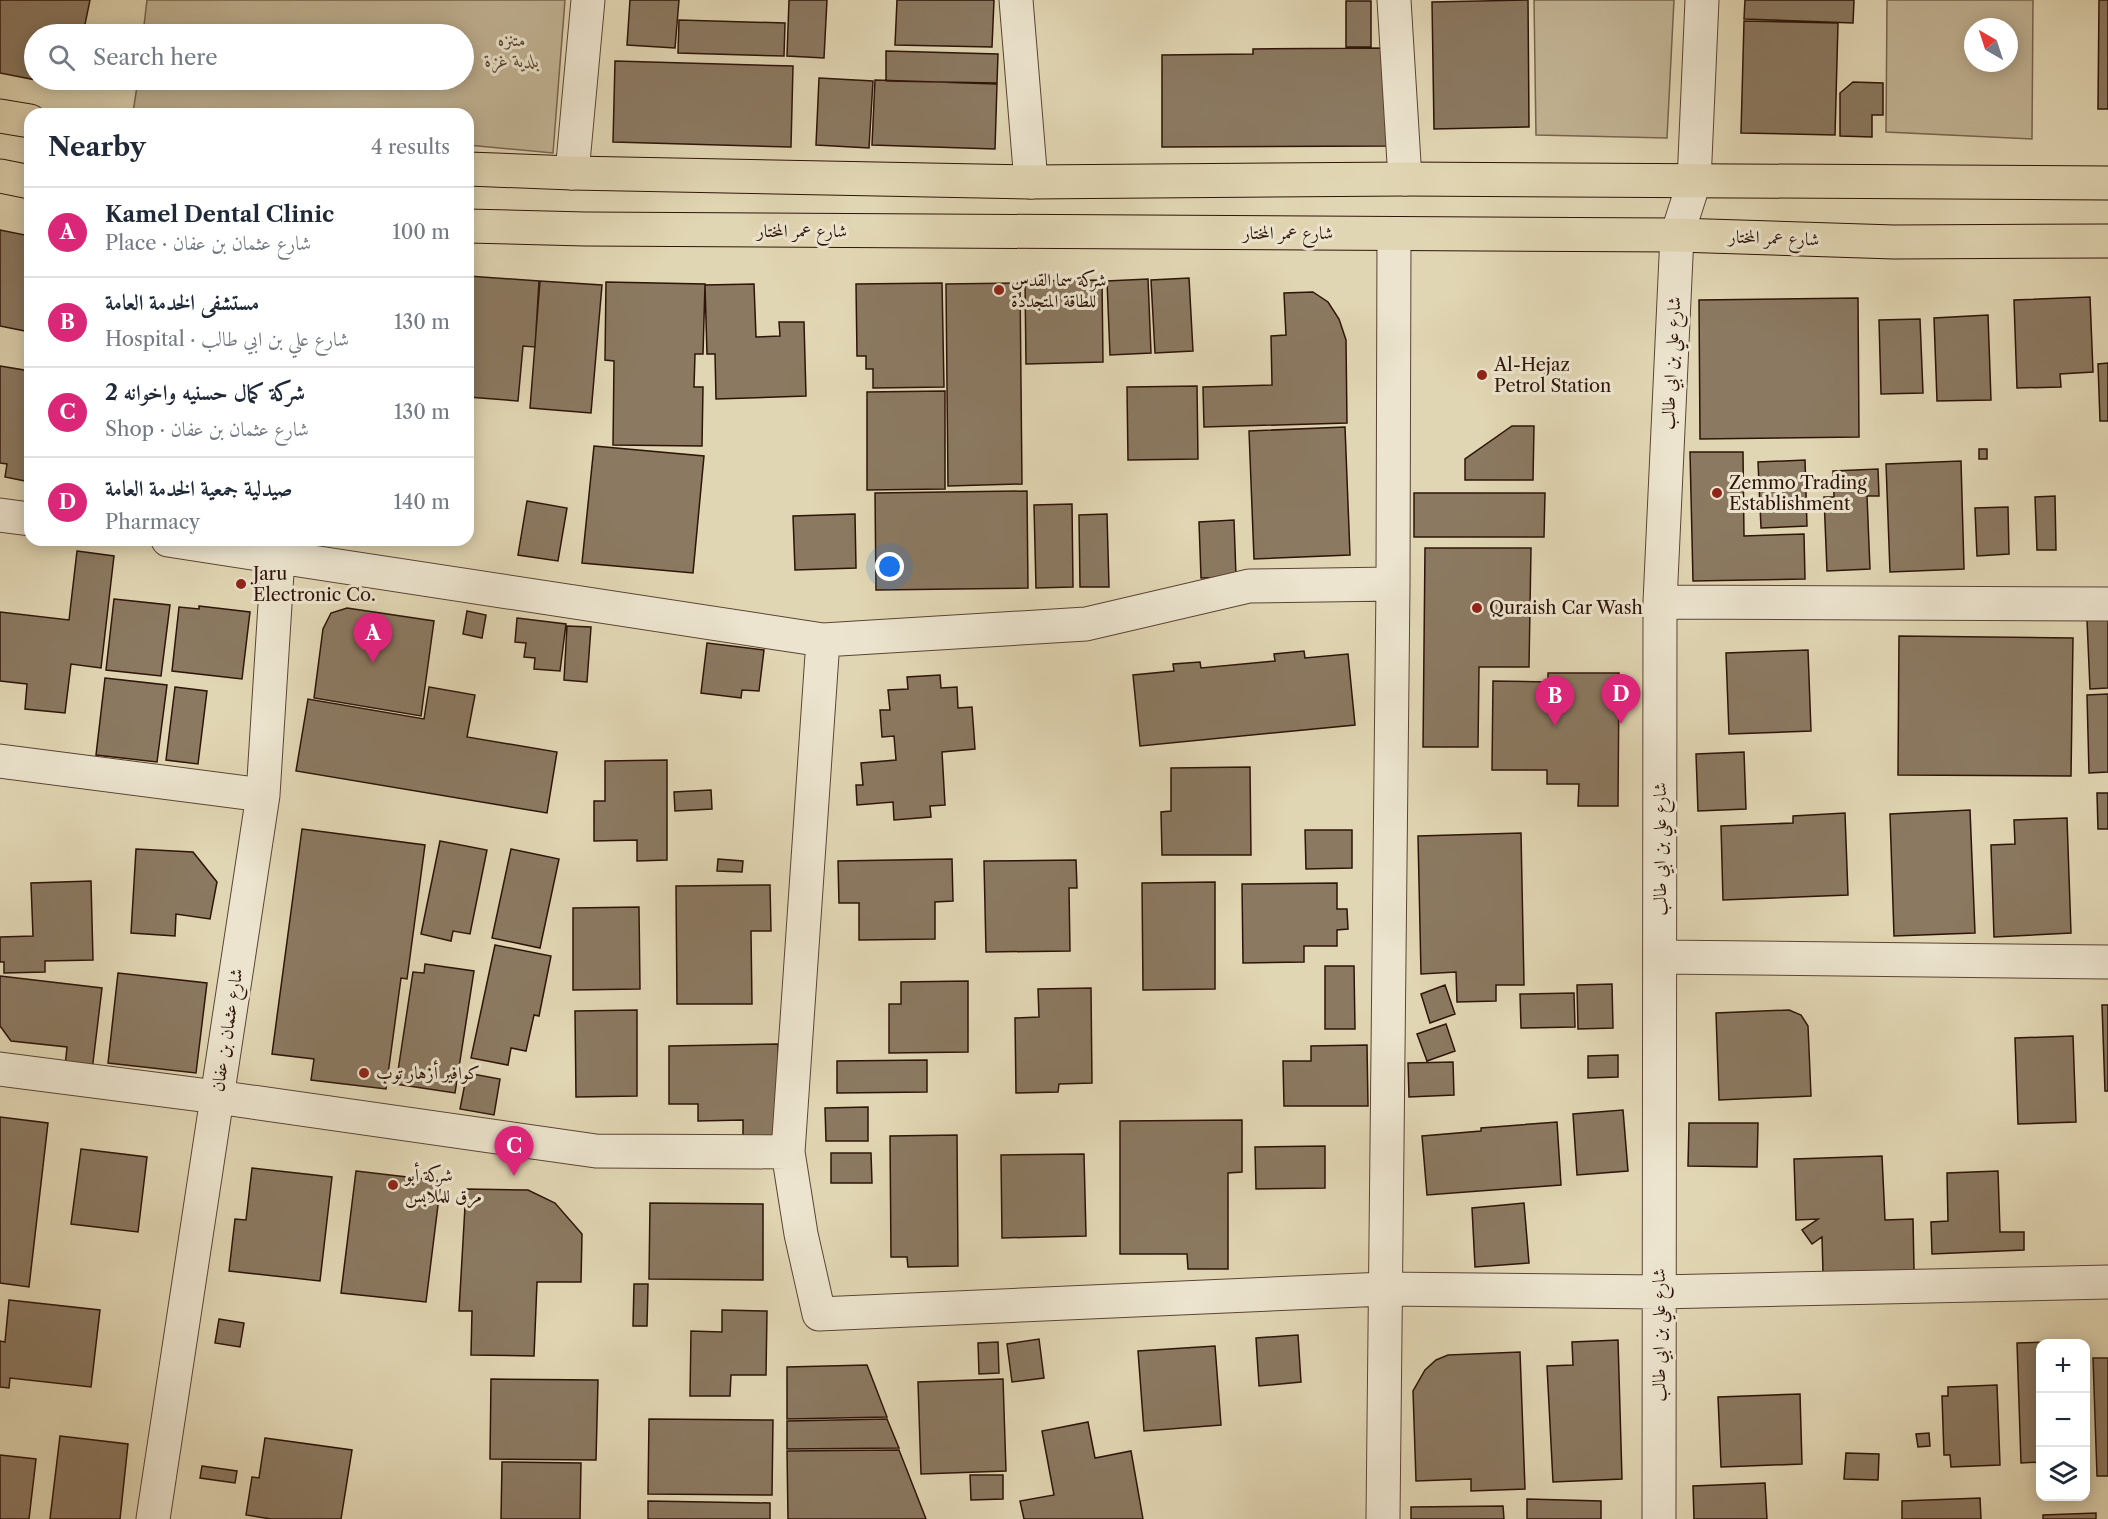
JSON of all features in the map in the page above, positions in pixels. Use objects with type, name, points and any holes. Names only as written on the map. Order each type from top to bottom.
[{"type":"main road","points":[[0,116],[24,120]]},
{"type":"main road","points":[[474,169],[1031,182],[1405,179],[2108,183]]},
{"type":"main road","points":[[0,176],[24,181]]},
{"type":"main road","name":"شارع عمر المختار","points":[[474,226],[585,230],[1677,235],[1894,242],[2108,241]]},
{"type":"street","points":[[572,173],[588,0]]},
{"type":"street","points":[[1016,0],[1031,182]]},
{"type":"street","points":[[1394,0],[1405,179]]},
{"type":"street","name":"شارع علي بن ابي طالب","points":[[1659,1519],[1660,602],[1677,235],[1694,182],[1702,0]]},
{"type":"street","points":[[1383,1519],[1393,584],[1394,234]]},
{"type":"street","points":[[0,514],[24,518]]},
{"type":"street","points":[[252,546],[280,548],[823,640],[1086,624],[1249,586],[1393,584]]},
{"type":"street","name":"شارع عثمان بن عفان","points":[[153,1519],[263,795],[280,548]]},
{"type":"street","points":[[1660,602],[2108,604]]},
{"type":"street","points":[[823,640],[788,1152],[801,1234],[819,1314],[1385,1289],[1659,1292],[2108,1282]]},
{"type":"street","points":[[0,761],[263,795]]},
{"type":"street","points":[[1660,957],[2108,962]]},
{"type":"street","points":[[0,1069],[217,1097],[596,1151],[788,1152]]},
{"type":"green space","name":"متنزه بلدية غزة","points":[[147,0],[565,0],[553,153],[474,146],[474,108],[134,108],[136,90],[474,90],[474,24],[144,24]]},
{"type":"green space","points":[[1534,0],[1674,0],[1667,138],[1536,135]]},
{"type":"green space","points":[[1887,0],[2033,0],[2032,139],[1886,132]]},
{"type":"building","points":[[0,0],[90,0],[85,24],[24,24],[24,78],[0,73]]},
{"type":"building","points":[[630,0],[679,0],[675,48],[627,45]]},
{"type":"building","points":[[789,0],[827,0],[824,58],[787,56]]},
{"type":"building","points":[[897,0],[994,0],[992,47],[895,45]]},
{"type":"building","points":[[1528,0],[1529,127],[1434,129],[1432,2]]},
{"type":"building","points":[[1745,0],[1854,0],[1853,23],[1744,19]]},
{"type":"building","points":[[2099,0],[2108,0],[2108,109],[2098,109]]},
{"type":"building","points":[[1346,1],[1371,1],[1371,47],[1346,47]]},
{"type":"building","points":[[679,20],[785,23],[784,56],[678,53]]},
{"type":"building","points":[[1744,21],[1838,23],[1835,135],[1741,133]]},
{"type":"building","points":[[1388,48],[1387,146],[1162,147],[1162,55],[1253,54],[1253,49]]},
{"type":"building","points":[[886,51],[998,54],[997,83],[886,81]]},
{"type":"building","points":[[615,61],[793,66],[791,147],[613,142]]},
{"type":"building","points":[[819,78],[873,81],[869,148],[816,145]]},
{"type":"building","points":[[875,80],[997,84],[995,149],[872,145]]},
{"type":"building","points":[[1853,82],[1883,83],[1883,115],[1872,115],[1872,137],[1840,136],[1840,93]]},
{"type":"building","points":[[0,230],[24,235],[24,331],[0,326]]},
{"type":"building","points":[[474,276],[539,281],[535,347],[523,346],[518,401],[474,397]]},
{"type":"building","points":[[1189,278],[1193,351],[1155,353],[1151,280]]},
{"type":"building","points":[[1148,279],[1151,353],[1110,355],[1107,281]]},
{"type":"building","points":[[1102,280],[1103,362],[1026,364],[1025,281]]},
{"type":"building","points":[[540,281],[602,285],[591,413],[530,408]]},
{"type":"building","points":[[606,282],[705,284],[703,354],[695,354],[694,387],[703,387],[702,446],[613,445],[614,361],[605,360]]},
{"type":"building","points":[[942,283],[944,387],[873,388],[873,369],[866,369],[866,356],[857,356],[856,284]]},
{"type":"building","points":[[1020,283],[1022,484],[948,486],[946,284]]},
{"type":"building","points":[[754,284],[756,337],[780,336],[779,322],[804,322],[806,396],[716,399],[715,354],[707,354],[705,285]]},
{"type":"building","points":[[1313,292],[1328,302],[1339,319],[1346,340],[1347,423],[1204,427],[1203,387],[1272,385],[1271,336],[1286,335],[1284,293]]},
{"type":"building","points":[[2090,297],[2093,372],[2060,374],[2061,387],[2017,388],[2014,300]]},
{"type":"building","points":[[1858,298],[1859,437],[1700,439],[1699,300]]},
{"type":"building","points":[[1988,315],[1991,400],[1937,401],[1934,318]]},
{"type":"building","points":[[1920,319],[1923,393],[1881,394],[1879,320]]},
{"type":"building","points":[[2108,363],[2108,421],[2100,421],[2098,364]]},
{"type":"building","points":[[0,366],[24,370],[24,481],[5,477],[7,464],[0,463]]},
{"type":"building","points":[[1197,386],[1198,459],[1128,460],[1127,387]]},
{"type":"building","points":[[945,391],[945,489],[867,490],[867,392]]},
{"type":"building","points":[[1512,426],[1534,426],[1533,480],[1465,480],[1465,459]]},
{"type":"building","points":[[1345,427],[1350,555],[1254,559],[1249,431]]},
{"type":"building","points":[[594,446],[704,456],[693,573],[582,563]]},
{"type":"building","points":[[1979,449],[1987,449],[1987,459],[1979,459]]},
{"type":"building","name":"Zemmo Trading Establishment","points":[[1690,452],[1743,452],[1744,536],[1804,534],[1805,579],[1693,581]]},
{"type":"building","points":[[1805,460],[1807,526],[1761,528],[1758,462]]},
{"type":"building","points":[[1961,461],[1964,569],[1890,572],[1886,464]]},
{"type":"building","points":[[1878,469],[1879,496],[1867,496],[1870,569],[1827,571],[1824,497],[1834,497],[1833,471]]},
{"type":"building","points":[[1027,491],[1028,588],[876,590],[875,493]]},
{"type":"building","points":[[1414,493],[1545,493],[1544,537],[1414,537]]},
{"type":"building","points":[[2055,496],[2056,550],[2037,550],[2035,497]]},
{"type":"building","points":[[527,501],[567,508],[558,561],[518,555]]},
{"type":"building","points":[[1072,504],[1073,587],[1036,588],[1034,505]]},
{"type":"building","points":[[2008,507],[2009,554],[1977,556],[1975,508]]},
{"type":"building","points":[[855,514],[856,568],[795,570],[793,516]]},
{"type":"building","points":[[1107,514],[1109,587],[1080,587],[1079,515]]},
{"type":"building","points":[[1234,520],[1236,577],[1201,578],[1199,522]]},
{"type":"building","name":"Quraish Car Wash","points":[[1425,548],[1531,548],[1529,667],[1479,667],[1478,747],[1423,747]]},
{"type":"building","points":[[77,551],[114,556],[101,668],[71,664],[65,713],[25,709],[27,684],[0,681],[0,612],[69,620]]},
{"type":"building","points":[[114,599],[170,605],[161,676],[106,670]]},
{"type":"building","points":[[199,606],[250,612],[242,679],[172,671],[179,607],[199,609]]},
{"type":"building","points":[[347,608],[434,621],[421,716],[314,698],[323,629],[331,613]]},
{"type":"building","points":[[467,611],[486,615],[482,638],[463,634]]},
{"type":"building","points":[[517,618],[566,624],[560,671],[534,669],[535,658],[524,657],[526,643],[515,642]]},
{"type":"building","points":[[2108,619],[2108,688],[2090,689],[2087,620]]},
{"type":"building","points":[[567,626],[591,627],[587,682],[564,680]]},
{"type":"building","points":[[1899,636],[2073,638],[2071,776],[1898,775]]},
{"type":"building","points":[[707,643],[764,650],[759,691],[742,690],[741,698],[701,693]]},
{"type":"building","points":[[1808,650],[1811,731],[1729,734],[1726,653]]},
{"type":"building","points":[[1304,651],[1305,658],[1348,654],[1355,725],[1140,746],[1133,675],[1174,671],[1173,664],[1200,662],[1201,668],[1275,661],[1274,654]]},
{"type":"building","points":[[1548,673],[1619,673],[1618,806],[1578,806],[1579,784],[1547,784],[1547,770],[1492,770],[1493,681],[1548,682]]},
{"type":"building","points":[[940,675],[941,688],[957,687],[958,708],[972,707],[975,749],[942,752],[945,805],[930,806],[931,817],[894,820],[893,802],[857,805],[856,785],[863,785],[861,763],[896,760],[894,736],[882,737],[880,710],[890,710],[888,690],[908,689],[907,677]]},
{"type":"building","points":[[105,678],[167,685],[157,762],[96,755]]},
{"type":"building","points":[[175,687],[207,691],[198,764],[166,760]]},
{"type":"building","points":[[429,687],[475,695],[467,737],[557,752],[547,813],[296,771],[308,699],[424,719]]},
{"type":"building","points":[[2108,694],[2108,772],[2089,773],[2087,695]]},
{"type":"building","points":[[1744,752],[1746,809],[1698,811],[1696,754]]},
{"type":"building","points":[[667,760],[667,860],[637,861],[637,840],[594,841],[594,801],[605,801],[605,761]]},
{"type":"building","points":[[1250,767],[1251,855],[1162,855],[1161,812],[1171,811],[1171,768]]},
{"type":"building","points":[[711,790],[712,809],[675,811],[674,792]]},
{"type":"building","points":[[2097,793],[2108,793],[2108,829],[2098,829]]},
{"type":"building","points":[[1970,810],[1975,933],[1894,936],[1890,814]]},
{"type":"building","points":[[1845,813],[1848,895],[1723,900],[1721,826],[1793,823],[1793,816]]},
{"type":"building","points":[[2067,818],[2071,933],[1994,937],[1991,845],[2015,844],[2014,820]]},
{"type":"building","points":[[302,829],[425,845],[407,979],[401,978],[386,1089],[311,1080],[314,1059],[272,1054]]},
{"type":"building","points":[[1305,830],[1352,830],[1352,868],[1306,869]]},
{"type":"building","points":[[1521,833],[1524,985],[1496,985],[1496,1001],[1457,1002],[1456,972],[1421,974],[1418,836]]},
{"type":"building","points":[[440,841],[487,850],[470,934],[453,931],[451,941],[421,934]]},
{"type":"building","points":[[136,849],[193,852],[217,882],[210,919],[176,914],[175,936],[131,933]]},
{"type":"building","points":[[511,849],[559,859],[540,948],[492,938]]},
{"type":"building","points":[[718,859],[743,861],[742,872],[717,871]]},
{"type":"building","points":[[952,859],[953,901],[935,902],[935,939],[859,940],[859,903],[839,903],[838,861]]},
{"type":"building","points":[[1076,860],[1077,888],[1069,888],[1070,951],[986,952],[984,861]]},
{"type":"building","points":[[91,881],[93,960],[45,961],[45,972],[4,973],[4,962],[0,962],[0,937],[33,936],[31,883]]},
{"type":"building","points":[[1215,882],[1215,989],[1143,990],[1142,883]]},
{"type":"building","points":[[1337,883],[1337,909],[1347,909],[1348,929],[1337,930],[1337,946],[1304,946],[1304,962],[1243,963],[1242,884]]},
{"type":"building","points":[[770,885],[771,931],[751,931],[752,1004],[677,1004],[676,886]]},
{"type":"building","points":[[639,907],[640,989],[573,990],[573,908]]},
{"type":"building","points":[[495,945],[551,956],[539,1016],[534,1015],[526,1051],[511,1048],[508,1065],[471,1058]]},
{"type":"building","points":[[425,964],[474,971],[455,1093],[396,1084],[413,972],[424,973]]},
{"type":"building","points":[[1325,966],[1354,966],[1355,1029],[1325,1029]]},
{"type":"building","points":[[118,973],[207,983],[196,1073],[108,1063]]},
{"type":"building","points":[[0,976],[102,988],[91,1079],[64,1076],[67,1047],[11,1041],[0,1026]]},
{"type":"building","points":[[968,981],[968,1052],[889,1053],[889,1004],[901,1004],[901,982]]},
{"type":"building","points":[[1612,984],[1613,1028],[1578,1029],[1577,985]]},
{"type":"building","points":[[1445,985],[1455,1014],[1430,1023],[1421,994]]},
{"type":"building","points":[[1091,988],[1092,1083],[1059,1084],[1058,1092],[1016,1093],[1015,1018],[1039,1017],[1038,989]]},
{"type":"building","points":[[1574,993],[1575,1027],[1521,1028],[1520,994]]},
{"type":"building","points":[[2102,1005],[2108,1005],[2108,1091],[2105,1091]]},
{"type":"building","points":[[637,1010],[637,1096],[576,1097],[575,1011]]},
{"type":"building","points":[[1789,1010],[1801,1015],[1808,1026],[1811,1096],[1719,1100],[1716,1013]]},
{"type":"building","points":[[1446,1024],[1455,1051],[1427,1061],[1417,1034]]},
{"type":"building","points":[[2073,1036],[2076,1122],[2018,1124],[2015,1038]]},
{"type":"building","points":[[778,1044],[779,1138],[743,1138],[743,1120],[698,1121],[698,1104],[669,1104],[669,1046]]},
{"type":"building","points":[[1367,1045],[1368,1106],[1284,1106],[1283,1061],[1311,1061],[1311,1046]]},
{"type":"building","points":[[1618,1055],[1618,1077],[1588,1078],[1588,1056]]},
{"type":"building","points":[[927,1060],[927,1092],[837,1093],[837,1061]]},
{"type":"building","points":[[1453,1062],[1454,1095],[1409,1097],[1408,1063]]},
{"type":"building","points":[[467,1073],[500,1079],[494,1115],[460,1109]]},
{"type":"building","points":[[868,1107],[868,1141],[826,1141],[825,1108]]},
{"type":"building","points":[[1623,1110],[1628,1171],[1577,1175],[1573,1114]]},
{"type":"building","points":[[0,1117],[48,1123],[29,1287],[0,1283]]},
{"type":"building","points":[[1242,1120],[1242,1172],[1228,1173],[1228,1269],[1188,1269],[1187,1254],[1120,1254],[1120,1121]]},
{"type":"building","points":[[1557,1122],[1561,1185],[1427,1195],[1422,1136],[1481,1131],[1481,1128]]},
{"type":"building","points":[[1689,1123],[1758,1123],[1757,1167],[1688,1166]]},
{"type":"building","points":[[957,1135],[958,1266],[908,1267],[907,1257],[891,1257],[890,1136]]},
{"type":"building","points":[[1325,1146],[1325,1188],[1256,1189],[1255,1147]]},
{"type":"building","points":[[81,1149],[147,1157],[138,1232],[71,1224]]},
{"type":"building","points":[[831,1153],[871,1153],[872,1183],[831,1183]]},
{"type":"building","points":[[1084,1154],[1086,1236],[1002,1238],[1001,1155]]},
{"type":"building","points":[[1882,1156],[1885,1220],[1913,1219],[1914,1270],[1823,1273],[1822,1237],[1812,1244],[1802,1230],[1818,1219],[1796,1220],[1794,1159]]},
{"type":"building","points":[[252,1168],[332,1177],[320,1281],[229,1271],[235,1219],[246,1220]]},
{"type":"building","points":[[356,1171],[441,1181],[426,1302],[341,1293]]},
{"type":"building","points":[[1998,1171],[2000,1232],[2024,1232],[2024,1250],[1932,1254],[1931,1222],[1948,1221],[1947,1173]]},
{"type":"building","points":[[466,1189],[528,1190],[555,1203],[582,1234],[581,1282],[537,1282],[534,1356],[471,1355],[472,1311],[459,1311]]},
{"type":"building","points":[[650,1203],[763,1204],[763,1280],[649,1279]]},
{"type":"building","points":[[1524,1203],[1529,1263],[1475,1267],[1472,1208]]},
{"type":"building","points":[[634,1284],[648,1284],[647,1326],[633,1326]]},
{"type":"building","points":[[9,1300],[100,1310],[91,1387],[10,1378],[9,1388],[0,1387],[0,1341],[5,1342]]},
{"type":"building","points":[[722,1310],[767,1311],[766,1375],[731,1375],[730,1396],[690,1396],[691,1331],[722,1332]]},
{"type":"building","points":[[219,1319],[244,1323],[240,1347],[215,1343]]},
{"type":"building","points":[[1298,1335],[1301,1382],[1259,1386],[1256,1338]]},
{"type":"building","points":[[1039,1339],[1044,1378],[1012,1382],[1007,1344]]},
{"type":"building","points":[[1618,1340],[1622,1479],[1553,1482],[1547,1366],[1573,1365],[1572,1342]]},
{"type":"building","points":[[998,1342],[999,1373],[979,1374],[978,1343]]},
{"type":"building","points":[[2036,1342],[2036,1462],[2021,1463],[2017,1343]]},
{"type":"building","points":[[1215,1346],[1221,1425],[1144,1431],[1138,1351]]},
{"type":"building","points":[[1520,1352],[1525,1489],[1471,1491],[1471,1479],[1416,1481],[1413,1391],[1425,1370],[1436,1360],[1448,1355]]},
{"type":"building","points":[[2093,1358],[2108,1358],[2108,1476],[2097,1476]]},
{"type":"building","points":[[867,1365],[887,1417],[787,1419],[787,1367]]},
{"type":"building","points":[[491,1379],[598,1380],[596,1460],[490,1459]]},
{"type":"building","points":[[1003,1379],[1006,1471],[921,1474],[918,1382]]},
{"type":"building","points":[[1997,1385],[2000,1465],[1951,1467],[1950,1455],[1944,1455],[1942,1396],[1948,1396],[1948,1387]]},
{"type":"building","points":[[1800,1394],[1802,1464],[1721,1467],[1718,1397]]},
{"type":"building","points":[[649,1419],[773,1420],[772,1495],[648,1494]]},
{"type":"building","points":[[887,1419],[899,1448],[787,1449],[787,1421]]},
{"type":"building","points":[[1088,1422],[1095,1458],[1131,1451],[1143,1519],[1024,1519],[1020,1501],[1054,1495],[1042,1431]]},
{"type":"building","points":[[1929,1433],[1930,1446],[1918,1447],[1916,1434]]},
{"type":"building","points":[[60,1436],[128,1444],[120,1519],[50,1519]]},
{"type":"building","points":[[265,1438],[352,1450],[341,1519],[271,1519],[246,1515],[252,1477],[259,1478]]},
{"type":"building","points":[[899,1450],[926,1519],[788,1519],[787,1451]]},
{"type":"building","points":[[1846,1453],[1879,1454],[1878,1480],[1844,1479]]},
{"type":"building","points":[[0,1455],[36,1459],[29,1519],[0,1519]]},
{"type":"building","points":[[502,1462],[581,1463],[580,1519],[501,1519]]},
{"type":"building","points":[[202,1466],[237,1471],[235,1483],[200,1478]]},
{"type":"building","points":[[970,1475],[1003,1475],[1003,1499],[971,1500]]},
{"type":"building","points":[[1765,1483],[1767,1519],[1694,1519],[1693,1486]]},
{"type":"building","points":[[1980,1498],[1981,1519],[1902,1519],[1902,1501]]},
{"type":"building","points":[[1527,1499],[1601,1501],[1601,1519],[1527,1519]]},
{"type":"building","points":[[648,1501],[770,1503],[770,1519],[648,1519]]},
{"type":"building","points":[[1503,1506],[1504,1519],[1411,1519],[1411,1507]]},
{"type":"building","points":[[2096,1513],[2096,1519],[2043,1519],[2043,1515]]},
{"type":"place","name":"شركة سما القدس للطاقة المتجددة","points":[[999,290]]},
{"type":"place","name":"Al-Hejaz Petrol Station","points":[[1482,375]]},
{"type":"place","name":"Zemmo Trading Establishment","points":[[1717,493]]},
{"type":"place","name":"Jaru Electronic Co.","points":[[241,584]]},
{"type":"place","name":"Quraish Car Wash","points":[[1477,608]]},
{"type":"place","name":"Kamel Dental Clinic","points":[[373,663]]},
{"type":"place","name":"صيدلية جمعية الخدمة العامة","points":[[1621,724]]},
{"type":"place","name":"مستشفى الخدمة العامة","points":[[1555,726]]},
{"type":"place","name":"كوافير أزهار توب","points":[[364,1073]]},
{"type":"place","name":"شركة كمال حسنيه واخوانه 2","points":[[514,1176]]},
{"type":"place","name":"شركة أبو مرق للملابس","points":[[393,1185]]}]
